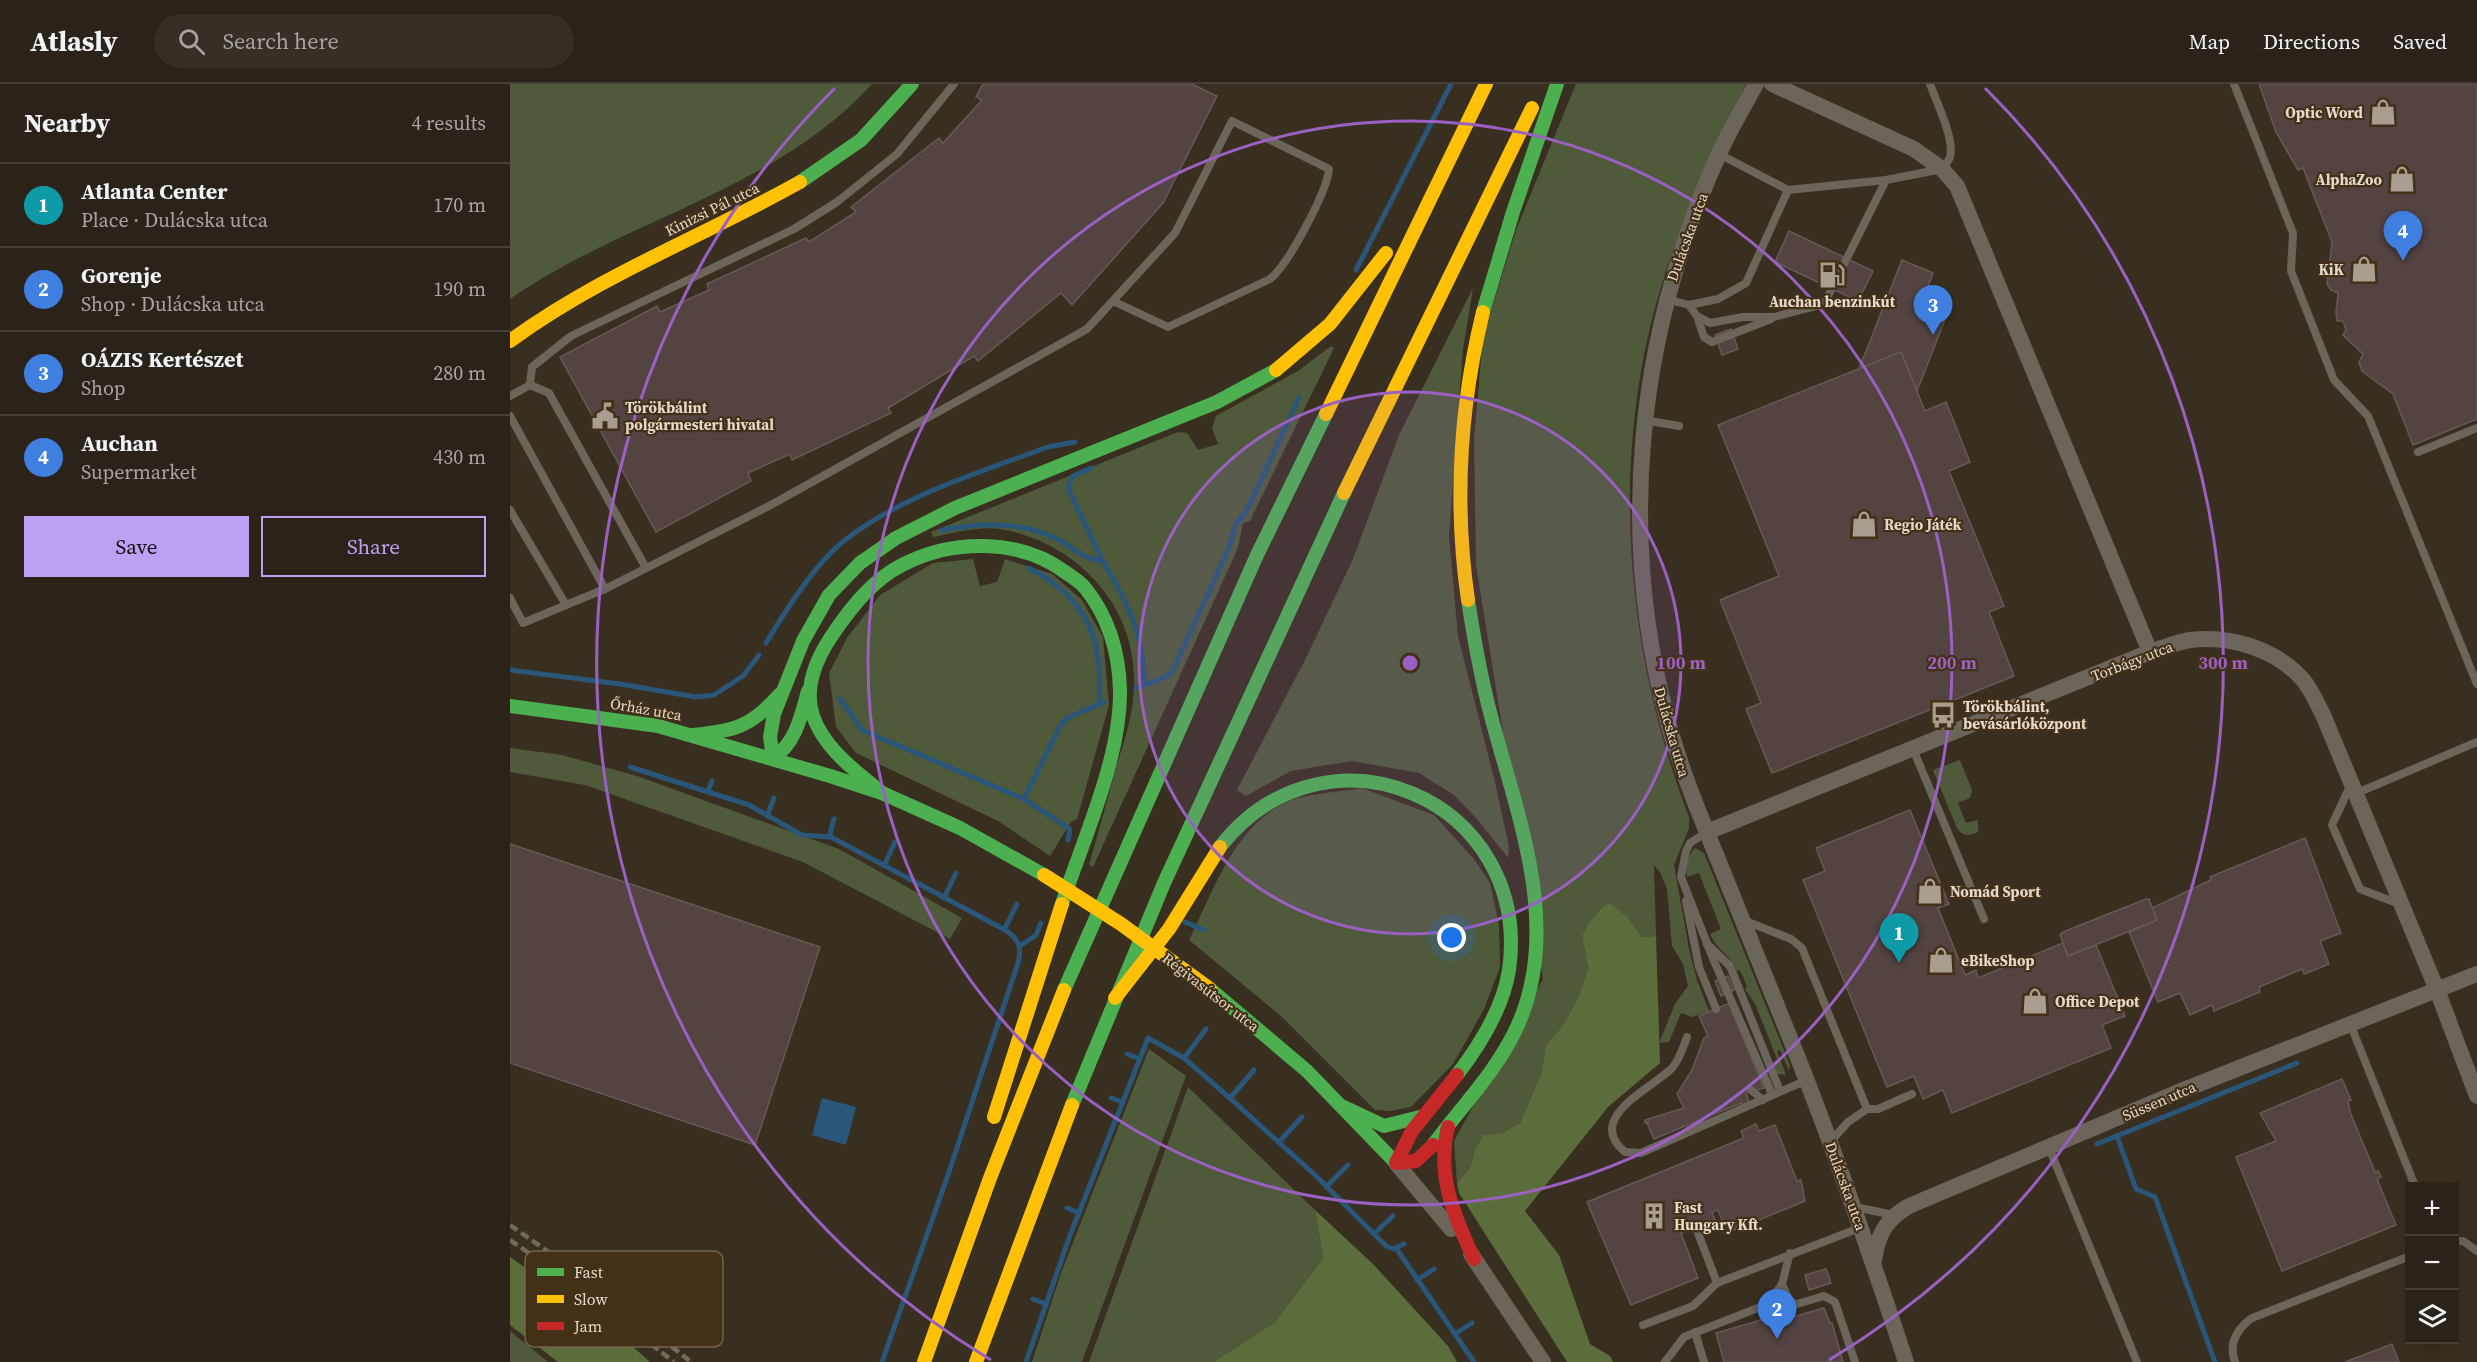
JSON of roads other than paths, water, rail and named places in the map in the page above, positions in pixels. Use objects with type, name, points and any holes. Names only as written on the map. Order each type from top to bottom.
[{"type":"main road","name":"Kinizsi Pál utca","points":[[510,341],[543,314],[594,284],[752,210],[804,180],[855,146],[887,115],[912,84]]},
{"type":"main road","points":[[990,1178],[988,1141],[1109,756],[1120,689],[1118,656],[1112,633],[1098,605],[1081,584],[1040,555],[1012,546],[967,544],[918,557],[892,570],[852,604],[829,637],[791,739],[782,754],[773,758],[769,743],[770,732],[781,693],[813,621],[829,595],[870,556],[924,521],[1038,471],[1222,399],[1259,381],[1322,334],[1363,286],[1395,237],[1486,84]]},
{"type":"main road","points":[[924,1362],[990,1178],[1059,1001],[1257,555],[1486,84]]},
{"type":"main road","points":[[976,1362],[1035,1202],[1115,998],[1175,856],[1303,574],[1544,84]]},
{"type":"main road","points":[[1115,998],[1175,921],[1205,867],[1225,839],[1254,811],[1278,796],[1324,780],[1354,778],[1412,790],[1462,824],[1483,848],[1498,874],[1510,918],[1512,939],[1504,992],[1492,1021],[1473,1052],[1401,1148],[1396,1163],[1408,1163],[1423,1156],[1511,1040],[1525,1008],[1536,952],[1536,917],[1529,870],[1476,643],[1461,518],[1462,472],[1466,416],[1476,342],[1497,261],[1557,84]]},
{"type":"main road","points":[[808,691],[813,717],[827,740],[838,754],[882,793]]},
{"type":"main road","points":[[693,735],[721,733],[752,723],[781,693]]},
{"type":"main road","name":"Őrház utca","points":[[510,706],[614,719],[693,735],[773,758]]},
{"type":"main road","name":"Régivasútsor utca","points":[[773,758],[882,793],[960,828],[1121,924],[1210,989],[1279,1046],[1344,1107],[1396,1163]]},
{"type":"main road","points":[[1344,1107],[1383,1126],[1425,1116]]},
{"type":"main road","points":[[1449,1122],[1441,1150],[1441,1171],[1446,1192],[1474,1258]]},
{"type":"street","name":"Dulácska utca","points":[[1756,84],[1719,154],[1695,213],[1666,299],[1649,379],[1644,420],[1639,513],[1642,568],[1652,655],[1670,732],[1687,785],[1807,1080],[1855,1207],[1906,1362]]},
{"type":"street","points":[[1772,84],[1914,149],[1942,169],[1957,186],[1982,241],[2150,652]]},
{"type":"street","name":"Torbágy utca","points":[[1707,832],[2150,652],[2188,640],[2206,639],[2252,646],[2278,658],[2304,681],[2324,717],[2403,905],[2477,1096]]},
{"type":"street","name":"Süssen utca","points":[[1894,1215],[2176,1094],[2477,974]]},
{"type":"street","name":"Régivasútsor utca","points":[[1396,1163],[1474,1258],[1543,1362]]},
{"type":"street","points":[[1874,1264],[1882,1229],[1894,1215]]},
{"type":"lane","points":[[530,385],[532,367],[571,336],[794,229],[837,202],[897,154],[954,84]]},
{"type":"lane","points":[[1719,154],[1788,190],[1886,180],[1942,169],[1950,158],[1948,133],[1930,84]]},
{"type":"lane","points":[[2234,84],[2294,233],[2291,271],[2334,380],[2368,416],[2477,684]]},
{"type":"lane","points":[[510,598],[523,623],[605,588],[820,478],[1087,329],[1175,233],[1232,122],[1329,169],[1328,181],[1295,245],[1280,272],[1270,279],[1168,327],[1113,301]]},
{"type":"lane","points":[[1689,305],[1697,316],[1704,337],[1712,342],[1774,317],[1824,304],[1886,180]]},
{"type":"lane","points":[[1666,299],[1689,305],[1718,299],[1746,283],[1788,190]]},
{"type":"lane","points":[[1697,316],[1710,323],[1743,317],[1774,317]]},
{"type":"lane","points":[[510,396],[530,385]]},
{"type":"lane","points":[[530,385],[549,393],[646,568]]},
{"type":"lane","points":[[510,416],[605,588]]},
{"type":"lane","points":[[1644,420],[1679,426]]},
{"type":"lane","points":[[2418,452],[2477,428]]},
{"type":"lane","points":[[510,510],[566,605]]},
{"type":"lane","points":[[2403,905],[2360,889],[2333,830],[2333,819],[2355,787],[2477,742]]},
{"type":"lane","points":[[1913,749],[1984,919]]},
{"type":"lane","points":[[1707,832],[1690,843],[1686,851],[1682,877],[1699,967],[1716,1009]]},
{"type":"lane","points":[[1682,877],[1707,944],[1776,1092]]},
{"type":"lane","points":[[1742,919],[1791,939],[1802,948],[1867,1110]]},
{"type":"lane","points":[[1707,944],[1730,966],[1776,1092]]},
{"type":"lane","points":[[2351,1026],[2413,1182]]},
{"type":"lane","points":[[1687,1037],[1675,1065],[1626,1104],[1616,1116],[1613,1131],[1616,1140],[1625,1152],[1641,1153],[1807,1080]]},
{"type":"lane","points":[[1751,1090],[1763,1100]]},
{"type":"lane","points":[[1830,1143],[1848,1122],[1867,1110],[1878,1109],[1912,1094]]},
{"type":"lane","points":[[2049,1148],[2137,1362]]},
{"type":"lane","points":[[1855,1207],[1894,1215]]},
{"type":"lane","points":[[1643,1325],[1693,1306],[1717,1283],[1862,1227]]},
{"type":"lane","points":[[1698,1233],[1717,1283]]},
{"type":"lane","points":[[2459,1241],[2477,1251]]},
{"type":"lane","points":[[1665,1362],[1677,1343],[1695,1332],[1768,1304],[1782,1284],[1790,1253]]},
{"type":"lane","points":[[2235,1362],[2231,1353],[2234,1340],[2241,1326],[2252,1318],[2405,1258]]},
{"type":"lane","points":[[1782,1284],[1790,1302],[1797,1304],[1824,1296],[1835,1302],[1855,1362]]},
{"type":"lane","points":[[1695,1332],[1704,1362]]},
{"type":"water","points":[[822,1098],[856,1107],[846,1145],[812,1135]]},
{"type":"waterway","points":[[1356,270],[1451,84]]},
{"type":"waterway","points":[[1136,688],[1166,677],[1173,670],[1229,548],[1236,523],[1246,512],[1299,398]]},
{"type":"waterway","points":[[766,643],[809,578],[840,544],[863,527],[913,499],[967,476],[1048,447],[1075,442]]},
{"type":"waterway","points":[[1091,468],[1073,476],[1068,488],[1102,560]]},
{"type":"waterway","points":[[942,530],[986,525],[1015,526],[1043,533],[1090,558],[1102,560],[1133,620],[1142,652],[1144,685]]},
{"type":"waterway","points":[[1029,568],[1066,593],[1088,624],[1095,641],[1098,661],[1099,705]]},
{"type":"waterway","points":[[510,670],[620,684],[696,697],[714,695],[743,676],[759,655]]},
{"type":"waterway","points":[[840,699],[862,730],[1024,799],[1070,829],[1068,840]]},
{"type":"waterway","points":[[1024,799],[1060,726],[1067,718],[1104,702]]},
{"type":"waterway","points":[[630,767],[749,805],[802,835],[831,837],[1007,931],[1018,945],[1020,953],[1018,963],[948,1175],[882,1362]]},
{"type":"waterway","points":[[708,791],[712,781]]},
{"type":"waterway","points":[[767,816],[774,798]]},
{"type":"waterway","points":[[829,837],[834,819]]},
{"type":"waterway","points":[[884,866],[895,842]]},
{"type":"waterway","points":[[944,898],[956,873]]},
{"type":"waterway","points":[[1004,930],[1017,904]]},
{"type":"waterway","points":[[1185,922],[1204,930]]},
{"type":"waterway","points":[[1020,946],[1036,935],[1041,923]]},
{"type":"waterway","points":[[1184,1058],[1206,1029]]},
{"type":"waterway","points":[[1026,1362],[1069,1238],[1148,1038],[1184,1058],[1315,1175],[1386,1246],[1393,1249],[1404,1244]]},
{"type":"waterway","points":[[1127,1054],[1140,1059]]},
{"type":"waterway","points":[[2097,1144],[2297,1063]]},
{"type":"waterway","points":[[1230,1098],[1254,1070]]},
{"type":"waterway","points":[[1111,1098],[1123,1102]]},
{"type":"waterway","points":[[1279,1142],[1302,1117]]},
{"type":"waterway","points":[[2117,1136],[2136,1189],[2155,1197],[2215,1362]]},
{"type":"waterway","points":[[1326,1187],[1348,1165]]},
{"type":"waterway","points":[[1067,1208],[1079,1213]]},
{"type":"waterway","points":[[1374,1234],[1393,1216]]},
{"type":"waterway","points":[[1396,1248],[1474,1362]]},
{"type":"waterway","points":[[1417,1280],[1434,1269]]},
{"type":"waterway","points":[[1033,1299],[1046,1304]]},
{"type":"waterway","points":[[1455,1334],[1472,1323]]},
{"type":"railway","points":[[510,1225],[547,1251]]},
{"type":"railway","points":[[510,1240],[526,1251]]},
{"type":"railway","points":[[655,1347],[674,1362]]},
{"type":"railway","points":[[672,1347],[691,1362]]},
{"type":"place","name":"Optic Word","points":[[2383,112]]},
{"type":"place","name":"AlphaZoo","points":[[2402,179]]},
{"type":"place","name":"Auchan","points":[[2403,261]]},
{"type":"place","name":"KiK","points":[[2364,269]]},
{"type":"place","name":"Auchan benzinkút","points":[[1832,275]]},
{"type":"place","name":"OÁZIS Kertészet","points":[[1933,335]]},
{"type":"place","name":"Törökbálint polgármesteri hivatal","points":[[605,416]]},
{"type":"place","name":"Regio Játék","points":[[1864,524]]},
{"type":"place","name":"Törökbálint, bevásárlóközpont","points":[[1943,715]]},
{"type":"place","name":"Nomád Sport","points":[[1930,891]]},
{"type":"place","name":"eBikeShop","points":[[1941,960]]},
{"type":"place","name":"Atlanta Center","points":[[1899,963]]},
{"type":"place","name":"Office Depot","points":[[2035,1001]]},
{"type":"place","name":"Fast Hungary Kft.","points":[[1654,1216]]},
{"type":"place","name":"Gorenje","points":[[1777,1339]]}]
